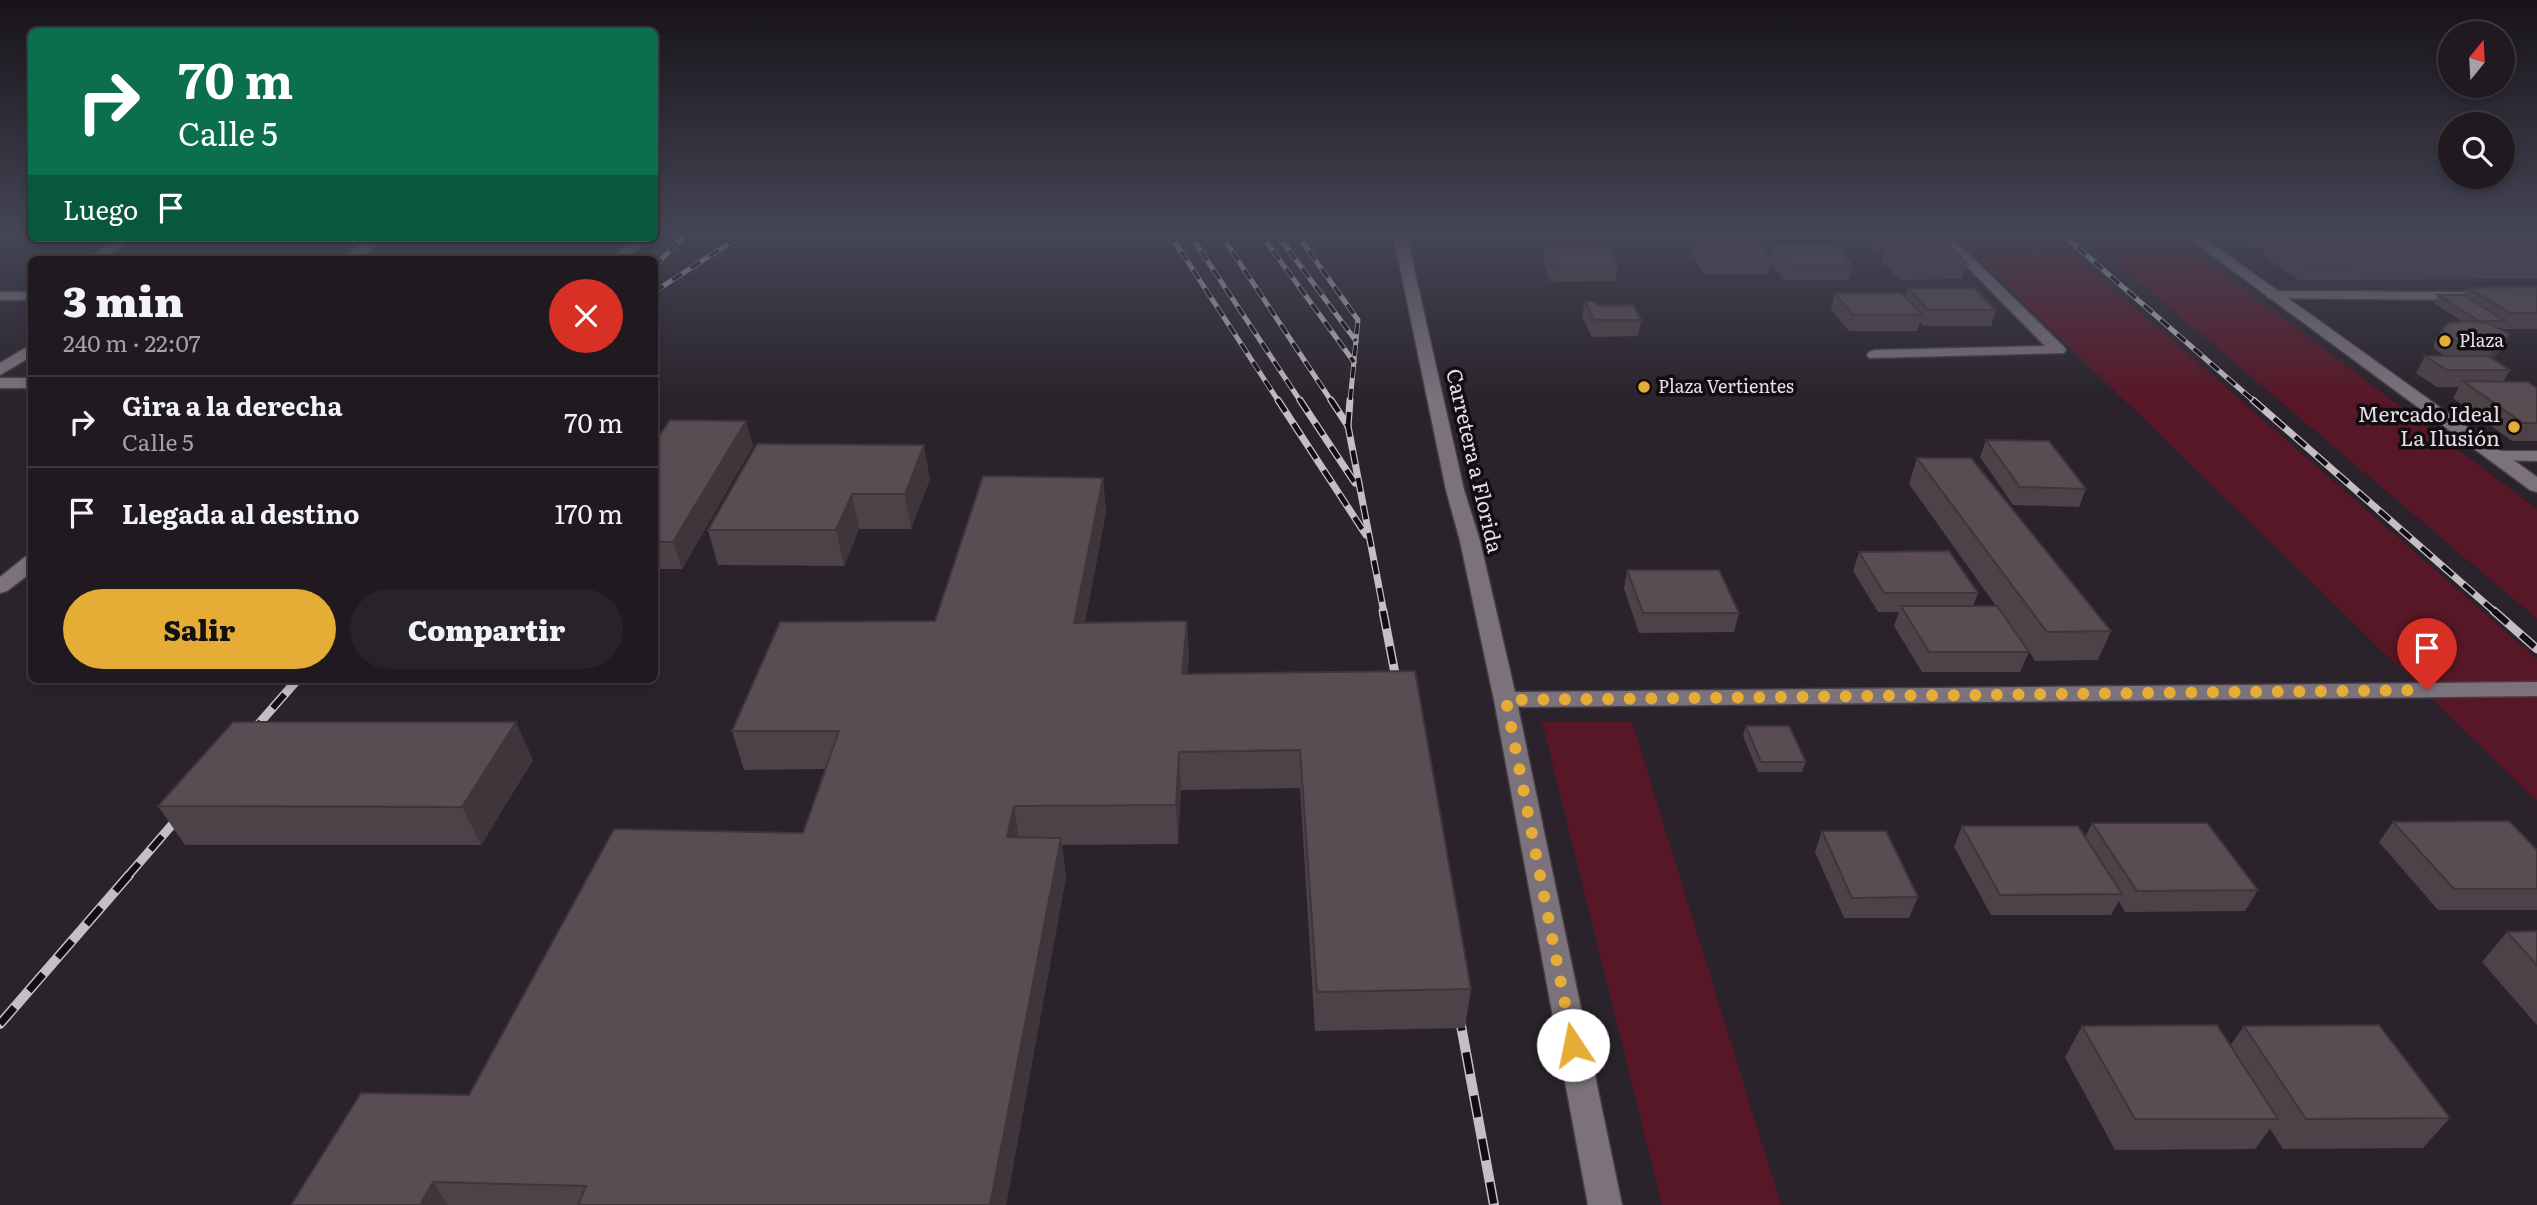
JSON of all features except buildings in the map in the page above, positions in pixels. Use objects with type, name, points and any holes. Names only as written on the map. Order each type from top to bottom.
[{"type":"main road","name":"Carretera a Florida","points":[[1411,289],[1455,490],[1470,541],[1506,700],[1605,1205]]},
{"type":"main road","points":[[1875,355],[2058,350],[1997,289]]},
{"type":"main road","points":[[2265,289],[2537,486]]},
{"type":"main road","points":[[2273,295],[2482,296]]},
{"type":"main road","points":[[0,296],[28,296]]},
{"type":"main road","points":[[0,370],[28,352]]},
{"type":"main road","points":[[0,383],[28,383]]},
{"type":"main road","points":[[2496,456],[2537,456]]},
{"type":"main road","points":[[0,587],[28,564]]},
{"type":"main road","points":[[1506,700],[2537,689]]},
{"type":"shaded area","points":[[2010,289],[2113,289],[2537,659],[2537,801]]},
{"type":"shaded area","points":[[2148,289],[2244,289],[2537,509],[2537,619]]},
{"type":"shaded area","points":[[1542,721],[1632,722],[1781,1205],[1662,1205]]},
{"type":"railway","points":[[1206,289],[1279,402]]},
{"type":"railway","points":[[1226,289],[1301,402]]},
{"type":"railway","points":[[1257,289],[1332,402]]},
{"type":"railway","points":[[1301,289],[1354,362]]},
{"type":"railway","points":[[1318,289],[1356,341]]},
{"type":"railway","points":[[1336,289],[1358,320],[1356,341]]},
{"type":"railway","points":[[2126,289],[2255,402]]},
{"type":"railway","points":[[1354,362],[1356,341]]},
{"type":"railway","points":[[1350,402],[1354,362]]},
{"type":"railway","points":[[1278,400],[1366,535]]},
{"type":"railway","points":[[1300,400],[1355,483]]},
{"type":"railway","points":[[1331,400],[1348,426]]},
{"type":"railway","points":[[1348,426],[1350,400]]},
{"type":"railway","points":[[2253,400],[2496,613]]},
{"type":"railway","points":[[1348,426],[1384,613]]},
{"type":"railway","points":[[1383,611],[1398,689]]},
{"type":"railway","points":[[2494,611],[2537,649]]},
{"type":"railway","points":[[249,735],[294,683]]},
{"type":"railway","points":[[127,877],[183,812]]},
{"type":"railway","points":[[0,1024],[129,875]]},
{"type":"railway","points":[[1458,1009],[1494,1205]]},
{"type":"place","name":"Plaza","points":[[2445,341]]},
{"type":"place","name":"Plaza Vertientes","points":[[1644,387]]},
{"type":"place","name":"Mercado Ideal La Ilusión","points":[[2514,427]]},
{"type":"route","points":[[1573,1045],[1506,700],[2427,690]]}]
